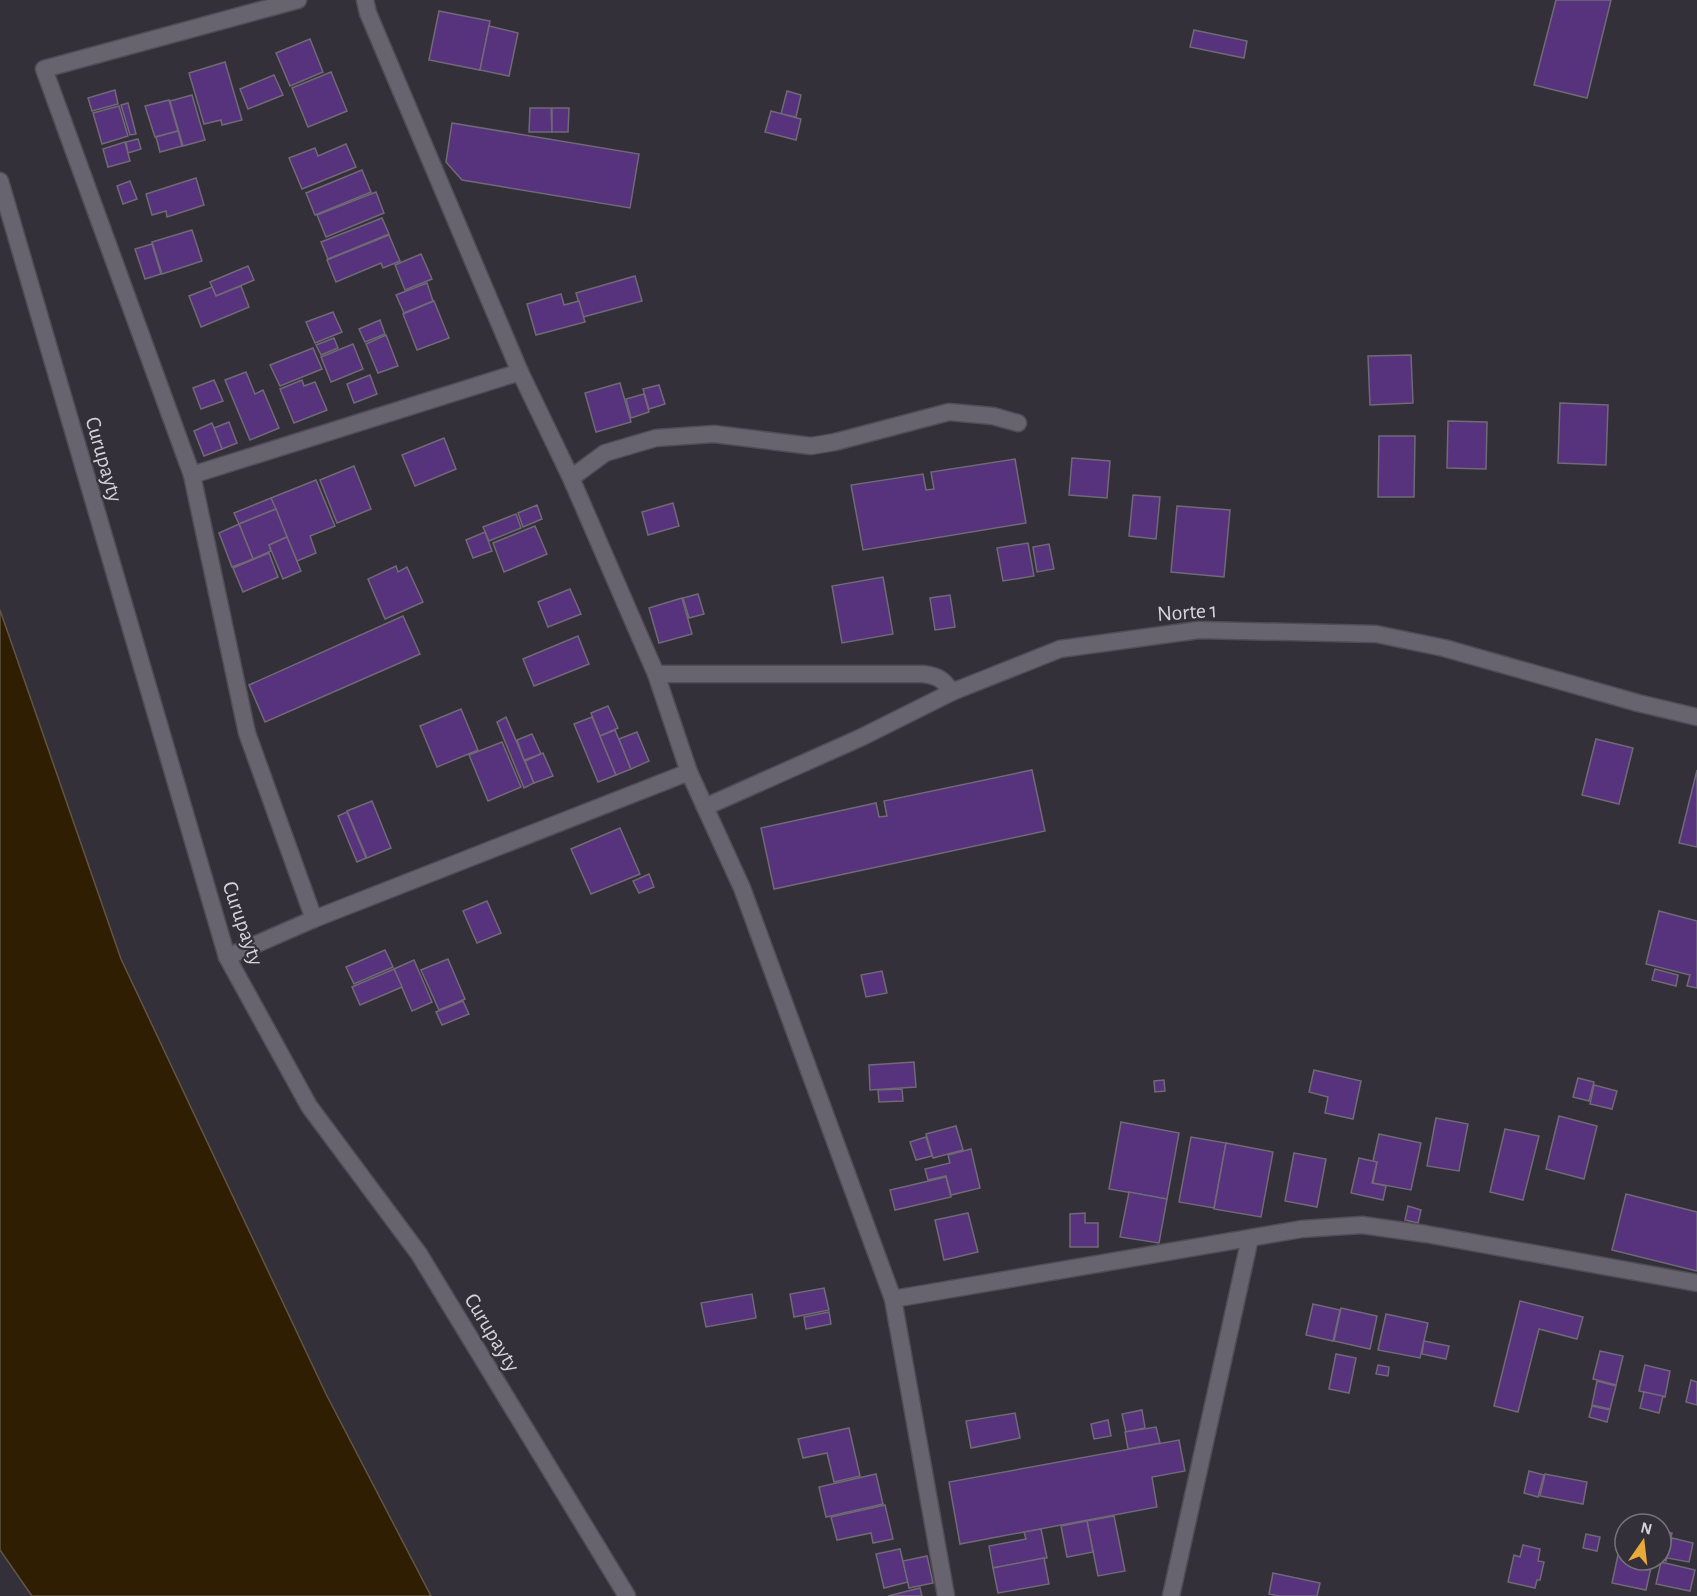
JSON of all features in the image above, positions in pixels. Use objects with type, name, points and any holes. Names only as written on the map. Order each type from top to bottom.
[{"type":"street","points":[[298,0],[44,69],[192,475],[248,733],[314,919]]},
{"type":"street","points":[[364,0],[520,372],[571,478],[656,674],[689,772],[742,888],[893,1299],[946,1596]]},
{"type":"street","name":"Curupayty","points":[[0,181],[227,957],[309,1106],[419,1254],[627,1596]]},
{"type":"street","points":[[192,475],[520,372]]},
{"type":"street","points":[[571,478],[605,453],[656,438],[714,434],[811,446],[835,442],[949,412],[993,417],[1018,423]]},
{"type":"street","name":"Norte 1","points":[[705,807],[860,738],[952,692],[1060,649],[1199,630],[1376,634],[1444,648],[1638,703],[1697,717]]},
{"type":"street","points":[[656,674],[923,674],[943,679],[952,692]]},
{"type":"street","points":[[227,957],[314,919],[689,772]]},
{"type":"street","points":[[893,1299],[1302,1229],[1362,1225],[1426,1234],[1697,1283]]},
{"type":"street","points":[[1171,1596],[1250,1238]]},
{"type":"shaded area","points":[[0,610],[121,959],[326,1394],[431,1596],[32,1596],[0,1550]]},
{"type":"building","points":[[1556,0],[1611,0],[1587,98],[1534,85]]},
{"type":"building","points":[[439,11],[490,21],[480,70],[429,60]]},
{"type":"building","points":[[489,26],[518,33],[509,76],[480,70]]},
{"type":"building","points":[[1194,30],[1247,41],[1244,58],[1190,47]]},
{"type":"building","points":[[310,39],[323,72],[290,86],[276,53]]},
{"type":"building","points":[[225,62],[242,120],[222,125],[221,120],[204,124],[189,73]]},
{"type":"building","points":[[331,72],[347,111],[308,127],[292,88]]},
{"type":"building","points":[[274,75],[283,95],[248,109],[240,89]]},
{"type":"building","points":[[115,90],[118,104],[92,111],[88,98]]},
{"type":"building","points":[[787,91],[801,95],[796,117],[781,114]]},
{"type":"building","points":[[192,95],[205,140],[183,146],[170,101]]},
{"type":"building","points":[[169,100],[178,131],[155,137],[145,106]]},
{"type":"building","points":[[128,103],[136,134],[130,135],[121,105]]},
{"type":"building","points":[[119,106],[128,136],[102,144],[93,113]]},
{"type":"building","points":[[530,108],[551,108],[552,132],[529,132]]},
{"type":"building","points":[[552,108],[569,108],[568,132],[552,132]]},
{"type":"building","points":[[771,111],[801,119],[796,140],[765,132]]},
{"type":"building","points":[[452,123],[639,154],[630,208],[462,180],[446,162]]},
{"type":"building","points":[[178,131],[182,146],[160,152],[156,137]]},
{"type":"building","points":[[138,139],[141,149],[128,153],[126,142]]},
{"type":"building","points":[[125,142],[130,161],[108,167],[103,149]]},
{"type":"building","points":[[346,144],[356,167],[302,189],[289,158],[315,148],[318,156]]},
{"type":"building","points":[[362,170],[371,192],[315,215],[306,193]]},
{"type":"building","points":[[196,178],[204,205],[167,217],[166,211],[152,215],[146,194]]},
{"type":"building","points":[[130,181],[137,199],[123,204],[117,186]]},
{"type":"building","points":[[376,192],[384,213],[326,237],[317,215]]},
{"type":"building","points":[[382,218],[389,234],[328,259],[321,242]]},
{"type":"building","points":[[192,230],[202,261],[162,274],[152,242]]},
{"type":"building","points":[[389,235],[400,261],[383,268],[381,263],[336,282],[327,260]]},
{"type":"building","points":[[152,244],[161,274],[145,279],[135,249]]},
{"type":"building","points":[[421,254],[432,279],[405,290],[395,265]]},
{"type":"building","points":[[248,266],[254,280],[216,296],[210,282]]},
{"type":"building","points":[[635,276],[642,301],[583,317],[576,293]]},
{"type":"building","points":[[427,283],[433,301],[404,313],[396,295]]},
{"type":"building","points":[[241,286],[249,307],[201,327],[189,296],[212,287],[216,296]]},
{"type":"building","points":[[561,294],[564,305],[579,301],[585,322],[536,335],[527,304]]},
{"type":"building","points":[[434,301],[449,338],[417,350],[403,314]]},
{"type":"building","points":[[333,312],[342,332],[315,343],[306,322]]},
{"type":"building","points":[[380,320],[385,334],[365,342],[359,329]]},
{"type":"building","points":[[386,335],[398,366],[378,373],[366,344]]},
{"type":"building","points":[[334,338],[338,348],[321,355],[316,345]]},
{"type":"building","points":[[353,344],[363,369],[331,382],[321,357]]},
{"type":"building","points":[[313,348],[322,369],[280,386],[270,365]]},
{"type":"building","points":[[1411,355],[1413,403],[1370,405],[1368,356]]},
{"type":"building","points":[[246,372],[255,394],[263,390],[279,428],[250,440],[225,380]]},
{"type":"building","points":[[370,375],[377,394],[354,403],[347,384]]},
{"type":"building","points":[[214,380],[223,401],[201,409],[193,388]]},
{"type":"building","points":[[302,380],[304,386],[315,382],[327,410],[294,423],[280,389]]},
{"type":"building","points":[[620,383],[631,422],[596,432],[585,393]]},
{"type":"building","points":[[659,385],[665,404],[649,409],[643,389]]},
{"type":"building","points":[[644,394],[649,412],[631,418],[626,399]]},
{"type":"building","points":[[1560,403],[1608,405],[1606,465],[1558,463]]},
{"type":"building","points":[[1448,421],[1487,422],[1486,469],[1447,468]]},
{"type":"building","points":[[229,422],[237,443],[222,449],[214,428]]},
{"type":"building","points":[[212,423],[222,449],[204,456],[194,431]]},
{"type":"building","points":[[1379,436],[1415,436],[1414,497],[1378,497]]},
{"type":"building","points":[[444,438],[456,469],[415,486],[402,455]]},
{"type":"building","points":[[1072,458],[1110,461],[1107,498],[1069,495]]},
{"type":"building","points":[[1015,459],[1026,523],[863,550],[851,485],[923,474],[926,490],[934,489],[931,472]]},
{"type":"building","points":[[354,466],[371,509],[337,523],[320,480]]},
{"type":"building","points":[[316,480],[335,526],[310,536],[316,553],[297,561],[271,498]]},
{"type":"building","points":[[1133,495],[1160,497],[1156,539],[1129,536]]},
{"type":"building","points":[[271,498],[276,509],[239,524],[234,513]]},
{"type":"building","points":[[673,503],[679,526],[648,535],[642,512]]},
{"type":"building","points":[[537,505],[542,519],[523,527],[518,513]]},
{"type":"building","points":[[1177,506],[1230,510],[1224,577],[1171,572]]},
{"type":"building","points":[[276,509],[287,537],[269,545],[271,551],[253,559],[239,524]]},
{"type":"building","points":[[516,514],[521,528],[489,541],[483,527]]},
{"type":"building","points":[[239,524],[253,559],[232,567],[219,533]]},
{"type":"building","points":[[535,526],[547,554],[504,572],[493,543]]},
{"type":"building","points":[[485,532],[492,551],[473,558],[466,540]]},
{"type":"building","points":[[287,537],[301,571],[283,579],[269,545]]},
{"type":"building","points":[[1028,543],[1034,576],[1003,581],[997,548]]},
{"type":"building","points":[[1049,544],[1054,569],[1037,572],[1033,547]]},
{"type":"building","points":[[269,553],[278,577],[243,592],[233,568]]},
{"type":"building","points":[[396,566],[398,572],[407,567],[423,602],[385,619],[368,579]]},
{"type":"building","points":[[883,577],[893,634],[842,643],[832,586]]},
{"type":"building","points":[[570,589],[581,614],[548,627],[538,602]]},
{"type":"building","points":[[698,594],[704,614],[689,618],[683,598]]},
{"type":"building","points":[[950,595],[955,627],[935,630],[930,598]]},
{"type":"building","points":[[682,598],[692,634],[659,643],[649,608]]},
{"type":"building","points":[[403,616],[420,654],[265,722],[249,685]]},
{"type":"building","points":[[578,636],[589,664],[534,686],[523,659]]},
{"type":"building","points":[[608,706],[618,728],[600,736],[591,713]]},
{"type":"building","points":[[461,709],[478,750],[437,767],[420,726]]},
{"type":"building","points":[[506,717],[534,783],[524,788],[497,722]]},
{"type":"building","points":[[592,717],[616,775],[598,782],[574,724]]},
{"type":"building","points":[[615,730],[631,769],[616,775],[600,736]]},
{"type":"building","points":[[637,732],[649,761],[631,769],[619,739]]},
{"type":"building","points":[[532,734],[541,754],[524,760],[517,740]]},
{"type":"building","points":[[1596,739],[1633,748],[1619,804],[1582,795]]},
{"type":"building","points":[[502,742],[521,787],[488,801],[469,755]]},
{"type":"building","points":[[543,753],[553,776],[534,783],[525,761]]},
{"type":"building","points":[[1032,770],[1045,831],[774,889],[761,828],[876,803],[879,817],[887,816],[884,801]]},
{"type":"building","points":[[1697,770],[1697,847],[1679,843]]},
{"type":"building","points":[[372,801],[391,848],[367,858],[347,811]]},
{"type":"building","points":[[347,812],[366,858],[357,862],[338,816]]},
{"type":"building","points":[[620,828],[640,874],[591,894],[571,849]]},
{"type":"building","points":[[649,874],[654,887],[639,893],[633,881]]},
{"type":"building","points":[[487,901],[501,933],[477,943],[463,911]]},
{"type":"building","points":[[1659,911],[1697,921],[1697,988],[1687,986],[1690,975],[1646,964]]},
{"type":"building","points":[[385,950],[393,967],[354,984],[346,967]]},
{"type":"building","points":[[448,959],[465,999],[439,1010],[421,970]]},
{"type":"building","points":[[414,960],[432,1002],[412,1011],[394,969]]},
{"type":"building","points":[[394,969],[402,987],[360,1005],[352,987]]},
{"type":"building","points":[[1655,969],[1678,975],[1676,986],[1652,980]]},
{"type":"building","points":[[882,971],[887,993],[866,997],[861,975]]},
{"type":"building","points":[[463,1001],[469,1014],[442,1025],[436,1012]]},
{"type":"building","points":[[914,1062],[916,1087],[870,1090],[869,1065]]},
{"type":"building","points":[[1314,1070],[1361,1081],[1353,1119],[1325,1113],[1328,1097],[1309,1092]]},
{"type":"building","points":[[1578,1078],[1594,1082],[1589,1101],[1573,1097]]},
{"type":"building","points":[[1164,1080],[1165,1091],[1155,1092],[1154,1081]]},
{"type":"building","points":[[1594,1085],[1617,1091],[1612,1109],[1590,1104]]},
{"type":"building","points":[[902,1089],[903,1101],[879,1102],[878,1090]]},
{"type":"building","points":[[1559,1116],[1597,1126],[1584,1179],[1546,1169]]},
{"type":"building","points":[[1436,1118],[1468,1124],[1459,1171],[1427,1166]]},
{"type":"building","points":[[1121,1122],[1179,1133],[1167,1199],[1109,1189]]},
{"type":"building","points":[[956,1126],[963,1150],[933,1158],[926,1134]]},
{"type":"building","points":[[1505,1129],[1539,1136],[1523,1200],[1490,1192]]},
{"type":"building","points":[[1379,1134],[1421,1143],[1411,1190],[1373,1183],[1377,1162],[1373,1161]]},
{"type":"building","points":[[926,1137],[932,1156],[916,1160],[910,1142]]},
{"type":"building","points":[[1191,1137],[1226,1143],[1214,1208],[1179,1202]]},
{"type":"building","points":[[1226,1143],[1273,1152],[1261,1217],[1214,1209]]},
{"type":"building","points":[[971,1149],[980,1188],[951,1195],[946,1176],[928,1180],[925,1169],[950,1163],[948,1155]]},
{"type":"building","points":[[1294,1153],[1326,1159],[1317,1207],[1285,1201]]},
{"type":"building","points":[[1359,1158],[1377,1162],[1372,1183],[1386,1186],[1383,1200],[1351,1193]]},
{"type":"building","points":[[946,1177],[951,1197],[895,1210],[890,1190]]},
{"type":"building","points":[[1129,1192],[1167,1199],[1159,1243],[1120,1237]]},
{"type":"building","points":[[1626,1194],[1697,1212],[1697,1271],[1612,1250]]},
{"type":"building","points":[[1408,1206],[1421,1210],[1418,1223],[1405,1220]]},
{"type":"building","points":[[968,1213],[978,1252],[944,1260],[935,1220]]},
{"type":"building","points":[[1085,1213],[1085,1223],[1098,1223],[1098,1247],[1070,1247],[1070,1214]]},
{"type":"building","points":[[824,1288],[829,1310],[794,1317],[790,1294]]},
{"type":"building","points":[[752,1294],[756,1318],[706,1327],[701,1303]]},
{"type":"building","points":[[1520,1301],[1583,1317],[1577,1339],[1539,1329],[1518,1412],[1494,1406]]},
{"type":"building","points":[[1313,1304],[1340,1310],[1333,1341],[1306,1335]]},
{"type":"building","points":[[1341,1308],[1377,1316],[1370,1349],[1334,1341]]},
{"type":"building","points":[[829,1312],[831,1324],[806,1329],[804,1317]]},
{"type":"building","points":[[1386,1314],[1428,1323],[1420,1358],[1378,1350]]},
{"type":"building","points":[[1424,1341],[1449,1346],[1446,1359],[1422,1354]]},
{"type":"building","points":[[1600,1351],[1623,1356],[1616,1385],[1593,1379]]},
{"type":"building","points":[[1336,1354],[1356,1358],[1349,1393],[1329,1389]]},
{"type":"building","points":[[1378,1365],[1389,1367],[1388,1376],[1376,1374]]},
{"type":"building","points":[[1645,1365],[1670,1371],[1665,1397],[1639,1391]]},
{"type":"building","points":[[1691,1380],[1697,1382],[1697,1405],[1686,1402]]},
{"type":"building","points":[[1597,1381],[1616,1386],[1610,1409],[1592,1405]]},
{"type":"building","points":[[1644,1392],[1663,1396],[1659,1413],[1640,1408]]},
{"type":"building","points":[[1592,1406],[1610,1410],[1607,1422],[1589,1417]]},
{"type":"building","points":[[1142,1410],[1145,1428],[1126,1432],[1122,1414]]},
{"type":"building","points":[[1015,1413],[1020,1438],[971,1448],[966,1421]]},
{"type":"building","points":[[1108,1420],[1111,1436],[1094,1439],[1091,1424]]},
{"type":"building","points":[[1156,1427],[1160,1443],[1128,1449],[1125,1432]]},
{"type":"building","points":[[849,1428],[860,1476],[834,1482],[827,1453],[803,1458],[798,1439]]},
{"type":"building","points":[[1179,1440],[1185,1471],[1152,1477],[1157,1507],[960,1544],[949,1482]]},
{"type":"building","points":[[1529,1471],[1544,1475],[1538,1497],[1524,1493]]},
{"type":"building","points":[[876,1474],[883,1504],[826,1517],[819,1487]]},
{"type":"building","points":[[1545,1474],[1587,1482],[1583,1504],[1540,1496]]},
{"type":"building","points":[[885,1505],[893,1539],[873,1543],[871,1533],[837,1540],[831,1517]]},
{"type":"building","points":[[1114,1516],[1125,1571],[1098,1576],[1087,1521]]},
{"type":"building","points":[[1087,1521],[1093,1552],[1067,1557],[1061,1526]]},
{"type":"building","points":[[1041,1529],[1047,1558],[993,1568],[989,1546],[1026,1539],[1024,1532]]},
{"type":"building","points":[[1586,1534],[1600,1537],[1597,1551],[1583,1548]]},
{"type":"building","points":[[1673,1538],[1693,1543],[1689,1562],[1673,1559]]},
{"type":"building","points":[[1523,1545],[1540,1549],[1538,1561],[1544,1562],[1540,1580],[1537,1580],[1535,1588],[1508,1582],[1514,1555],[1520,1557]]},
{"type":"building","points":[[900,1549],[908,1582],[884,1588],[876,1554]]},
{"type":"building","points":[[927,1556],[933,1583],[909,1588],[903,1561]]},
{"type":"building","points":[[1044,1558],[1049,1584],[998,1593],[993,1568]]},
{"type":"building","points":[[1673,1565],[1695,1570],[1690,1591],[1656,1584],[1659,1572],[1673,1572]]},
{"type":"building","points":[[1614,1572],[1650,1572],[1646,1590],[1612,1583]]},
{"type":"building","points":[[1273,1573],[1320,1583],[1317,1596],[1269,1594]]},
{"type":"building","points":[[920,1588],[922,1596],[888,1596]]}]
